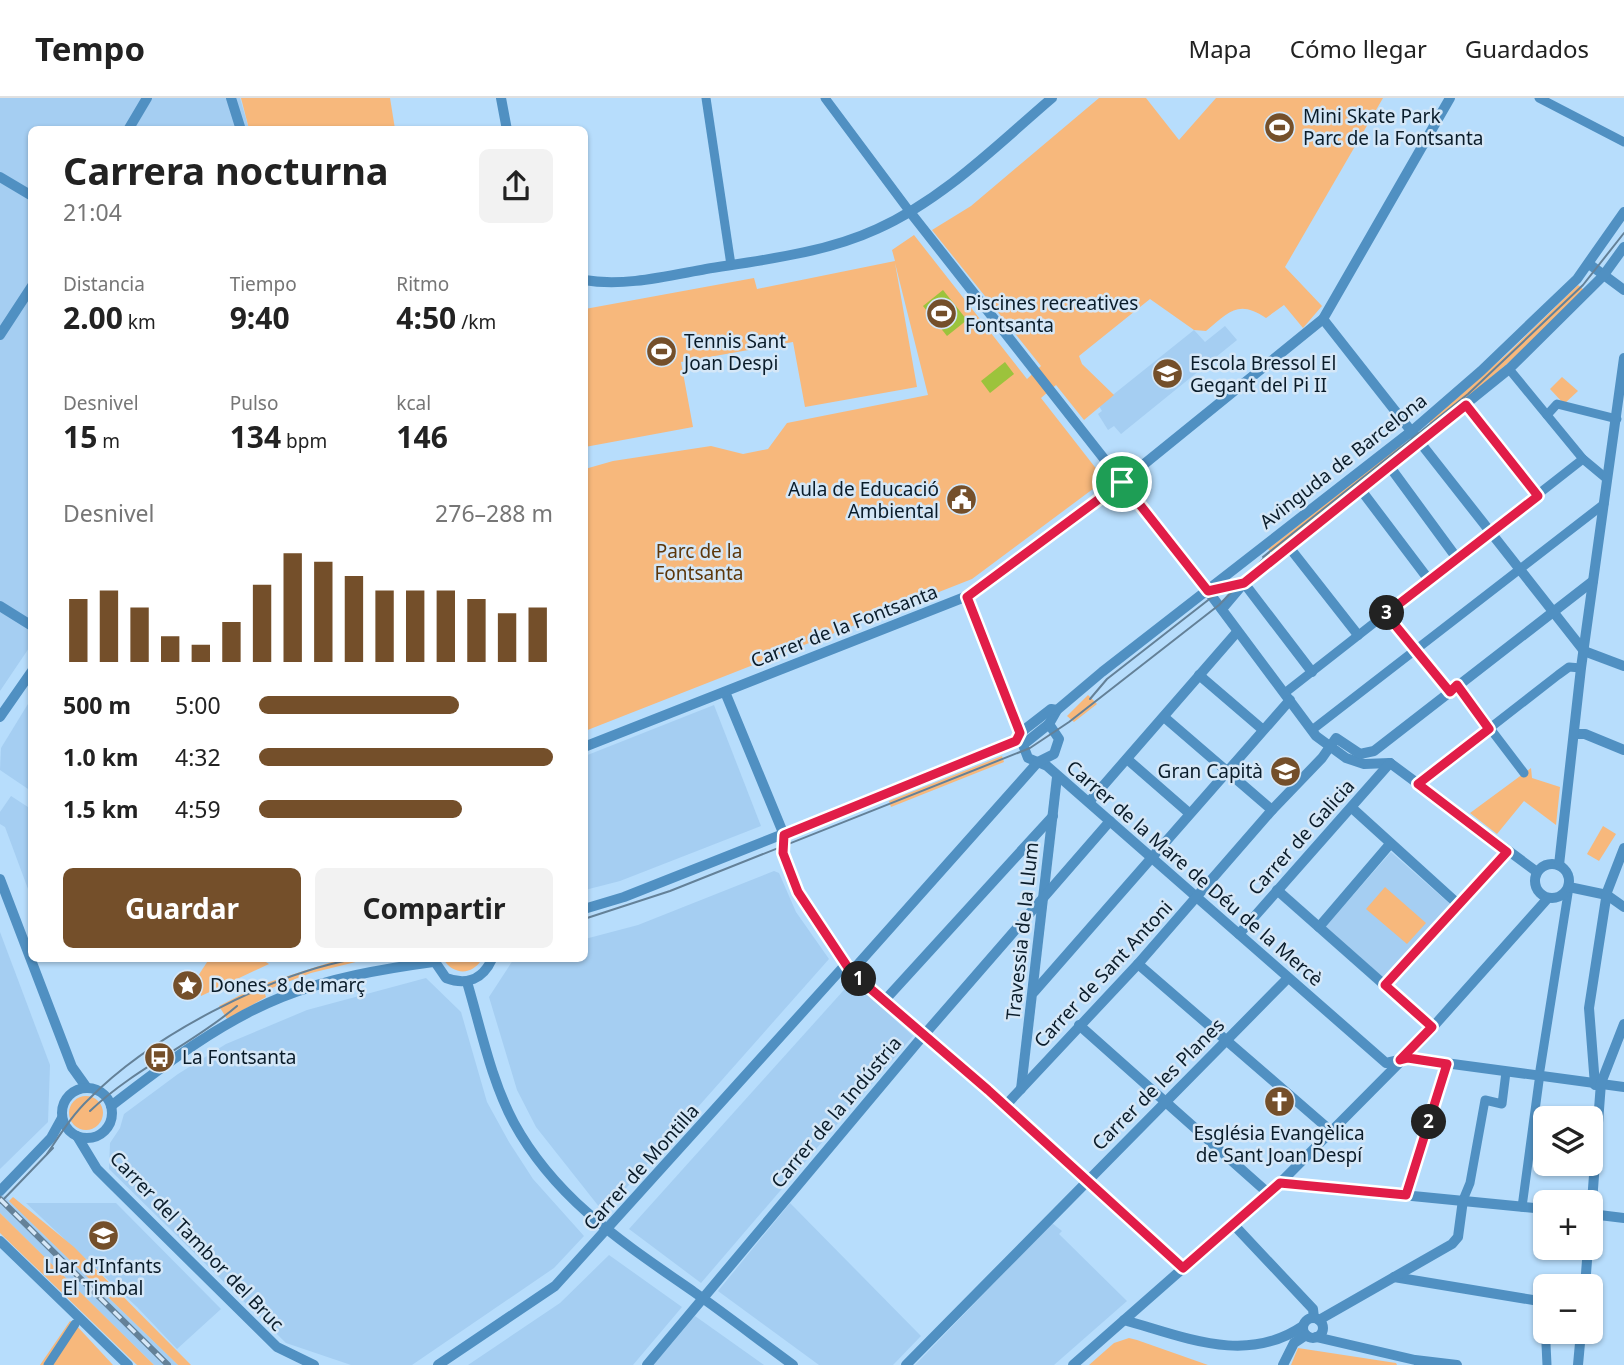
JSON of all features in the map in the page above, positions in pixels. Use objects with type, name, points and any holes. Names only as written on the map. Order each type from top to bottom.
[{"type":"street","points":[[130,126],[147,98]]},
{"type":"street","points":[[231,98],[240,126]]},
{"type":"street","points":[[502,98],[506,126]]},
{"type":"street","points":[[706,98],[731,265]]},
{"type":"street","points":[[825,98],[909,212],[1208,591],[1312,730],[1360,754],[1374,751],[1593,581]]},
{"type":"street","points":[[588,281],[615,283],[731,265],[836,243],[877,229],[909,212],[949,185],[1052,98]]},
{"type":"street","name":"Carrer de la Fontsanta","points":[[588,745],[967,597],[1122,482],[1323,319],[1450,98]]},
{"type":"street","points":[[1539,98],[1624,142]]},
{"type":"street","points":[[0,177],[28,194]]},
{"type":"street","name":"Avinguda de Barcelona","points":[[588,908],[624,897],[784,835],[1020,739],[1049,724],[1057,710],[1413,430],[1481,371],[1577,279],[1624,212]]},
{"type":"street","name":"Avinguda de Barcelona","points":[[1222,609],[1244,583],[1422,442],[1509,369],[1603,276],[1624,247]]},
{"type":"street","points":[[1589,264],[1624,290]]},
{"type":"street","points":[[0,335],[28,292]]},
{"type":"street","points":[[1323,319],[1413,430],[1584,651],[1624,666]]},
{"type":"street","points":[[1559,865],[1576,734],[1581,668],[1624,358]]},
{"type":"street","points":[[1509,369],[1583,459],[1607,479]]},
{"type":"street","points":[[1547,415],[1557,404],[1617,419]]},
{"type":"street","points":[[1466,405],[1538,496]]},
{"type":"street","points":[[1034,992],[1226,772],[1288,696],[1312,672],[1583,459]]},
{"type":"street","points":[[1390,467],[1456,557]]},
{"type":"street","points":[[1361,490],[1429,580]]},
{"type":"street","points":[[1312,730],[1604,504]]},
{"type":"street","points":[[1289,547],[1358,635]]},
{"type":"street","points":[[1208,591],[1244,583],[1312,672]]},
{"type":"street","name":"Carrer de la Mare de Déu de la Mercè","points":[[967,597],[1028,758],[1047,766],[1386,1063],[1400,1060]]},
{"type":"street","points":[[0,606],[28,624]]},
{"type":"street","points":[[1386,614],[1415,650],[1489,729],[1524,773]]},
{"type":"street","points":[[1089,802],[1237,632]]},
{"type":"street","points":[[1418,784],[1569,667],[1581,668]]},
{"type":"street","points":[[1199,675],[1262,729]]},
{"type":"street","points":[[0,717],[28,677]]},
{"type":"street","points":[[725,692],[784,835],[783,853],[798,892],[849,968],[1183,1268]]},
{"type":"street","name":"Avinguda de Barcelona","points":[[1020,739],[1035,721],[1051,709],[1057,710]]},
{"type":"street","points":[[1164,718],[1272,810]]},
{"type":"street","points":[[1035,721],[1049,724]]},
{"type":"street","name":"Carrer de Montilla","points":[[438,1365],[555,1286],[607,1232],[1038,762],[1050,757],[1059,739],[1049,724]]},
{"type":"street","points":[[1576,734],[1586,734],[1624,750]]},
{"type":"street","points":[[1332,742],[1346,758],[1364,764],[1390,763],[1537,872]]},
{"type":"street","name":"Carrer de Sant Antoni","points":[[1005,1106],[1138,964],[1272,810],[1322,758],[1332,742]]},
{"type":"street","points":[[1128,759],[1189,813]]},
{"type":"street","name":"Carrer de Galicia","points":[[1239,934],[1390,763]]},
{"type":"street","name":"Travessia de la Llum","points":[[1021,1089],[1057,777]]},
{"type":"street","points":[[1352,808],[1459,905]]},
{"type":"street","points":[[885,1000],[1053,816]]},
{"type":"street","name":"Carrer de la Indústria","points":[[647,1365],[924,1036],[1110,821]]},
{"type":"street","points":[[1319,927],[1390,844]]},
{"type":"street","points":[[1592,1190],[1598,1084],[1588,1008],[1607,895],[1624,848]]},
{"type":"street","points":[[1385,985],[1507,852]]},
{"type":"street","points":[[1540,1070],[1569,887],[1569,874],[1559,865],[1547,864],[1537,872],[1535,886],[1548,898]]},
{"type":"street","points":[[0,879],[28,952]]},
{"type":"street","points":[[1569,887],[1607,895],[1624,906]]},
{"type":"street","points":[[1073,1365],[1280,1183],[1432,1027],[1548,898],[1561,896],[1569,887]]},
{"type":"street","points":[[1276,890],[1432,1027]]},
{"type":"street","points":[[32,962],[72,1067],[87,1088],[109,1102]]},
{"type":"street","points":[[109,1102],[126,1094],[204,1038],[281,998],[350,977],[423,962]]},
{"type":"street","points":[[434,962],[446,978],[467,982],[479,977],[490,962]]},
{"type":"street","points":[[1138,964],[1331,1131]]},
{"type":"street","name":"Carrer de les Planes","points":[[906,1365],[1288,978]]},
{"type":"street","points":[[467,982],[496,1081],[514,1123],[544,1170],[573,1203],[607,1232],[793,1365]]},
{"type":"street","points":[[1598,1084],[1624,1024]]},
{"type":"street","points":[[1079,1025],[1268,1193]]},
{"type":"street","points":[[1400,1060],[1408,1058],[1624,1087]]},
{"type":"street","points":[[1406,1195],[1447,1064]]},
{"type":"street","points":[[1308,1333],[1305,1322],[1316,1319],[1394,1277],[1456,1240],[1485,1100],[1502,1104],[1506,1072]]},
{"type":"street","points":[[1522,1207],[1539,1081]]},
{"type":"street","points":[[0,1191],[51,1138],[62,1118],[66,1099],[75,1091],[87,1088]]},
{"type":"street","points":[[51,1138],[98,1136],[111,1120],[109,1102]]},
{"type":"street","points":[[62,1118],[75,1135]]},
{"type":"street","name":"Carrer del Tambor del Bruc","points":[[75,1135],[97,1169],[276,1347],[314,1365]]},
{"type":"street","name":"Carrer del Tambor del Bruc","points":[[93,1159],[98,1136]]},
{"type":"street","points":[[1280,1183],[1533,1208]]},
{"type":"street","points":[[1603,1216],[1624,1218]]},
{"type":"street","points":[[1124,1320],[1243,1350],[1322,1329],[1314,1309],[1233,1224]]},
{"type":"street","points":[[0,1241],[128,1365]]},
{"type":"street","points":[[1394,1277],[1533,1300]]},
{"type":"street","points":[[48,1365],[75,1324]]},
{"type":"street","points":[[1283,1365],[1294,1343],[1308,1333],[1402,1357],[1457,1365]]},
{"type":"street","points":[[1546,1344],[1547,1365]]},
{"type":"street","points":[[1578,1365],[1580,1344]]},
{"type":"shaded area","points":[[0,98],[240,98],[248,126],[28,126],[28,649],[0,691]]},
{"type":"shaded area","points":[[943,290],[967,320],[947,336],[923,306]]},
{"type":"shaded area","name":"Escola Bressol El Gegant del Pi II","points":[[1225,326],[1237,340],[1121,434],[1114,426],[1108,430],[1098,414],[1102,411],[1099,406],[1194,330],[1205,342]]},
{"type":"shaded area","points":[[1005,362],[1014,374],[990,393],[981,381]]},
{"type":"shaded area","points":[[28,704],[28,789],[0,770],[1,748]]},
{"type":"shaded area","points":[[714,705],[761,826],[620,881],[588,889],[588,755]]},
{"type":"shaded area","points":[[11,796],[28,807],[28,889],[5,827],[0,824],[0,812]]},
{"type":"shaded area","points":[[1391,852],[1451,905],[1385,979],[1325,927]]},
{"type":"shaded area","points":[[774,871],[779,873],[796,912],[829,959],[604,1213],[536,1127],[517,1090],[489,997],[512,962],[588,962],[588,938],[638,925]]},
{"type":"shaded area","points":[[0,932],[50,1065],[48,1122],[0,1169]]},
{"type":"shaded area","points":[[426,978],[461,1012],[487,1102],[509,1142],[533,1179],[584,1236],[554,1268],[412,1365],[351,1365],[286,1343],[109,1169],[110,1143],[120,1128],[124,1114],[178,1074],[226,1044],[307,1010]]},
{"type":"shaded area","points":[[852,981],[913,1036],[701,1283],[629,1229]]},
{"type":"shaded area","points":[[0,1192],[178,1365],[154,1365],[0,1213]]},
{"type":"shaded area","name":"Llar d'Infants El Timbal","points":[[26,1203],[116,1203],[221,1309],[177,1349],[137,1307]]},
{"type":"shaded area","points":[[790,1203],[921,1336],[893,1365],[819,1365],[718,1291]]},
{"type":"shaded area","points":[[1052,1223],[1062,1231],[1059,1234],[1127,1301],[1054,1365],[915,1365]]},
{"type":"shaded area","points":[[609,1255],[682,1307],[633,1365],[468,1365],[560,1303]]},
{"type":"shaded area","points":[[695,1316],[764,1365],[653,1365]]},
{"type":"green space","points":[[241,98],[390,98],[395,126],[248,126]]},
{"type":"green space","name":"Parc de la Fontsanta","points":[[1099,98],[1146,98],[1179,140],[1216,98],[1383,98],[1285,267],[1322,306],[1303,328],[1284,305],[1266,318],[1248,309],[1234,310],[1206,331],[1194,330],[1150,299],[1079,356],[1082,364],[1114,395],[1084,420],[1056,385],[1041,398],[1105,480],[972,579],[588,730],[588,468],[613,461],[711,446],[743,454],[768,449],[787,423],[928,395],[895,263],[917,387],[805,407],[793,342],[681,362],[693,427],[588,446],[588,308],[754,278],[757,289],[895,261],[892,250],[914,235],[1027,379],[1041,366],[932,230],[971,206]]},
{"type":"green space","points":[[1578,285],[1584,290],[1515,357],[1434,427],[1429,422],[1508,353]]},
{"type":"green space","points":[[1562,377],[1578,391],[1564,404],[1550,389]]},
{"type":"green space","points":[[1401,445],[1406,451],[1273,554],[1268,549]]},
{"type":"green space","points":[[1088,695],[1097,704],[1074,722],[1067,716]]},
{"type":"green space","points":[[1002,756],[1004,762],[891,807],[889,801]]},
{"type":"green space","points":[[1531,768],[1532,778],[1560,787],[1556,825],[1524,801],[1497,834],[1470,813]]},
{"type":"green space","points":[[1603,826],[1616,834],[1599,861],[1587,854]]},
{"type":"green space","points":[[1385,887],[1426,923],[1407,944],[1366,909]]},
{"type":"green space","points":[[207,962],[269,964],[201,996],[198,976]]},
{"type":"green space","points":[[332,962],[356,962],[311,973],[264,991],[266,997],[227,1019],[219,1006],[260,985]]},
{"type":"green space","points":[[445,962],[480,962],[468,971],[457,971]]},
{"type":"green space","points":[[86,1096],[98,1101],[103,1113],[98,1125],[86,1130],[74,1125],[69,1113],[74,1101]]},
{"type":"green space","points":[[13,1197],[74,1247],[191,1365],[178,1365],[9,1201]]},
{"type":"green space","points":[[0,1213],[154,1365],[137,1365],[0,1233]]},
{"type":"green space","points":[[70,1321],[75,1324],[113,1365],[40,1365]]},
{"type":"green space","points":[[1129,1338],[1208,1365],[1089,1365],[1114,1343]]},
{"type":"green space","points":[[1298,1348],[1396,1363],[1397,1365],[1291,1365]]},
{"type":"tram line","points":[[1263,557],[1468,394],[1583,285],[1624,233]]},
{"type":"tram line","points":[[588,918],[670,891],[1030,748],[1069,722],[1219,605],[1269,553]]},
{"type":"tram line","points":[[1090,699],[1107,679],[1230,583]]},
{"type":"tram line","points":[[47,1154],[89,1099],[144,1053],[177,1031],[249,994],[285,979],[341,962]]},
{"type":"tram line","points":[[90,1111],[126,1082],[237,1006]]},
{"type":"tram line","points":[[0,1203],[53,1148]]},
{"type":"railway","points":[[0,1199],[168,1365]]},
{"type":"place","name":"Mini Skate Park Parc de la Fontsanta","points":[[1280,127]]},
{"type":"place","name":"Piscines recreatives Fontsanta","points":[[942,314]]},
{"type":"place","name":"Tennis Sant Joan Despi","points":[[661,352]]},
{"type":"place","name":"Escola Bressol El Gegant del Pi II","points":[[1167,374]]},
{"type":"place","name":"Aula de Educació Ambiental","points":[[962,500]]},
{"type":"place","name":"Gran Capità","points":[[1286,771]]},
{"type":"place","name":"Dones. 8 de març","points":[[187,985]]},
{"type":"place","name":"La Fontsanta","points":[[159,1057]]},
{"type":"place","name":"Església Evangèlica de Sant Joan Despí","points":[[1279,1102]]},
{"type":"place","name":"Llar d'Infants El Timbal","points":[[103,1235]]},
{"type":"route","points":[[1466,405],[1538,496],[1386,614],[1450,692],[1457,685],[1489,729],[1418,784],[1507,852],[1385,985],[1432,1027],[1400,1060],[1408,1058],[1447,1064],[1406,1195],[1280,1183],[1183,1268],[988,1090],[851,972],[811,916],[798,892],[783,853],[784,835],[1016,741],[1020,733],[967,597],[1122,482],[1208,591],[1244,583],[1466,405]]}]
